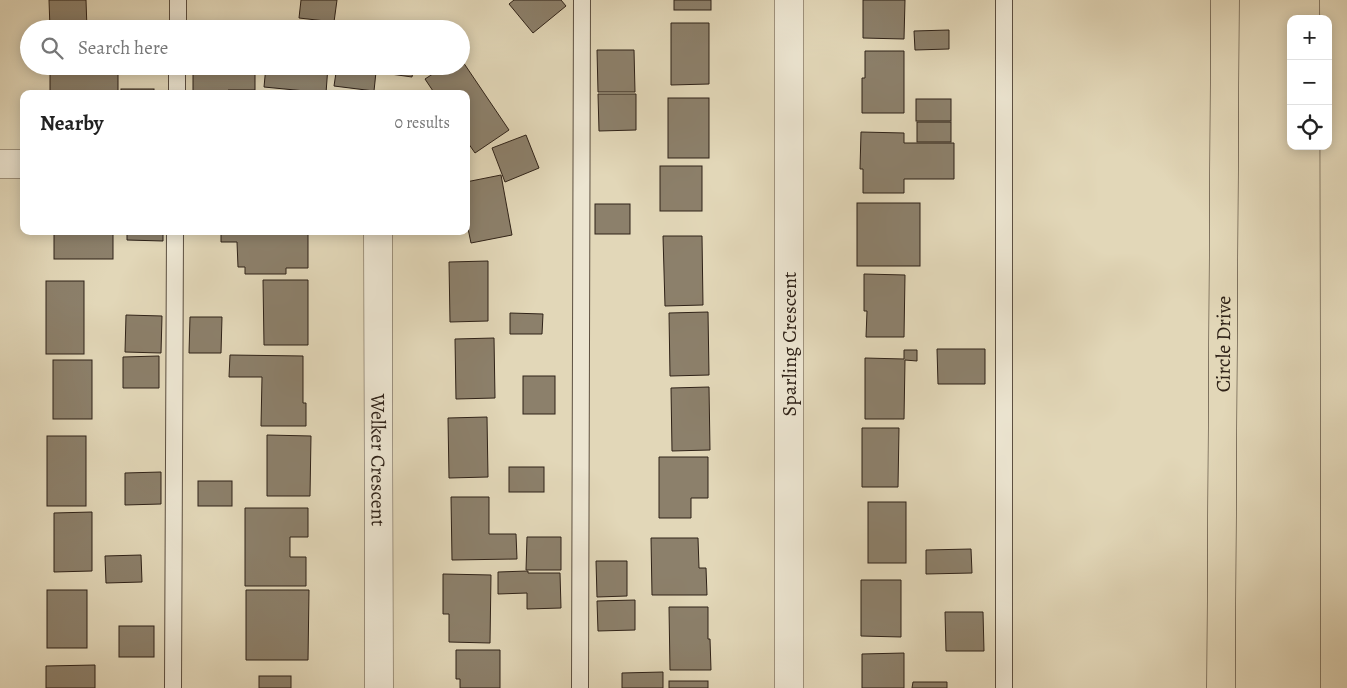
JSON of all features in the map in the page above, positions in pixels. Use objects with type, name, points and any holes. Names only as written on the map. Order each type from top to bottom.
[{"type":"highway","name":"Circle Drive","points":[[1222,688],[1225,0]]},
{"type":"highway","points":[[1334,0],[1335,688]]},
{"type":"highway","points":[[1335,463],[1342,688]]},
{"type":"street","name":"Sparling Crescent","points":[[788,688],[789,0]]},
{"type":"street","points":[[0,164],[20,164]]},
{"type":"street","name":"Welker Crescent","points":[[378,235],[379,688]]},
{"type":"lane","points":[[178,0],[178,20]]},
{"type":"lane","points":[[580,688],[582,0]]},
{"type":"lane","points":[[1004,0],[1004,688]]},
{"type":"lane","points":[[177,75],[177,90]]},
{"type":"lane","points":[[173,688],[175,235]]},
{"type":"building","points":[[49,0],[86,0],[87,20],[50,20]]},
{"type":"building","points":[[301,0],[337,0],[334,20],[299,18]]},
{"type":"building","points":[[514,0],[561,0],[566,6],[533,33],[509,4]]},
{"type":"building","points":[[674,0],[711,0],[711,10],[674,10]]},
{"type":"building","points":[[863,0],[905,0],[904,39],[863,38]]},
{"type":"building","points":[[671,23],[709,23],[709,84],[671,85]]},
{"type":"building","points":[[949,30],[949,49],[915,50],[914,31]]},
{"type":"building","points":[[597,50],[634,50],[635,92],[598,92]]},
{"type":"building","points":[[865,51],[904,51],[904,113],[862,113],[862,78],[865,78]]},
{"type":"building","points":[[470,72],[509,130],[475,153],[470,146],[470,90],[432,90],[425,79],[431,75],[470,75]]},
{"type":"building","points":[[50,75],[118,75],[118,90],[50,90]]},
{"type":"building","points":[[193,75],[255,75],[255,90],[193,90]]},
{"type":"building","points":[[265,75],[327,75],[326,90],[295,90],[264,87]]},
{"type":"building","points":[[336,75],[376,75],[374,90],[334,86]]},
{"type":"building","points":[[121,89],[154,89],[154,90]]},
{"type":"building","points":[[598,94],[636,94],[636,130],[599,131]]},
{"type":"building","points":[[668,98],[709,98],[709,158],[668,158]]},
{"type":"building","points":[[916,99],[951,99],[951,121],[916,121]]},
{"type":"building","points":[[917,122],[951,122],[951,142],[917,142]]},
{"type":"building","points":[[861,132],[904,133],[904,143],[954,143],[954,179],[904,179],[904,193],[863,193],[863,169],[860,169]]},
{"type":"building","points":[[526,135],[539,168],[505,182],[492,148]]},
{"type":"building","points":[[660,166],[702,166],[702,211],[660,211]]},
{"type":"building","points":[[501,175],[512,235],[471,243],[469,235],[470,181]]},
{"type":"building","points":[[857,203],[920,203],[920,266],[857,266]]},
{"type":"building","points":[[595,204],[630,204],[630,234],[595,234]]},
{"type":"building","points":[[54,235],[113,235],[113,259],[54,259]]},
{"type":"building","points":[[127,235],[163,235],[163,241],[127,240]]},
{"type":"building","points":[[221,235],[308,235],[308,268],[286,268],[286,274],[245,274],[245,267],[238,267],[237,242],[221,242]]},
{"type":"building","points":[[663,236],[702,236],[703,305],[665,306]]},
{"type":"building","points":[[488,261],[488,321],[450,322],[449,262]]},
{"type":"building","points":[[864,274],[905,275],[904,337],[866,337],[867,311],[864,311]]},
{"type":"building","points":[[263,280],[308,280],[308,345],[264,345]]},
{"type":"building","points":[[46,281],[84,281],[84,354],[46,354]]},
{"type":"building","points":[[708,312],[709,375],[670,376],[669,313]]},
{"type":"building","points":[[510,313],[543,314],[542,334],[510,334]]},
{"type":"building","points":[[126,315],[162,316],[161,353],[125,352]]},
{"type":"building","points":[[190,317],[222,317],[221,353],[189,353]]},
{"type":"building","points":[[494,338],[495,398],[456,399],[455,339]]},
{"type":"building","points":[[937,349],[985,349],[985,384],[938,384]]},
{"type":"building","points":[[904,350],[917,350],[917,361],[905,360],[904,419],[865,419],[865,358],[904,359]]},
{"type":"building","points":[[230,355],[303,356],[303,403],[306,403],[306,426],[261,426],[262,377],[229,377]]},
{"type":"building","points":[[159,356],[159,388],[123,388],[123,357]]},
{"type":"building","points":[[53,360],[92,360],[92,419],[53,419]]},
{"type":"building","points":[[523,376],[555,376],[555,414],[523,414]]},
{"type":"building","points":[[709,387],[710,450],[672,451],[671,388]]},
{"type":"building","points":[[487,417],[488,477],[449,478],[448,418]]},
{"type":"building","points":[[862,428],[899,428],[898,487],[862,487]]},
{"type":"building","points":[[267,435],[311,436],[310,496],[267,496]]},
{"type":"building","points":[[47,436],[86,436],[86,506],[47,506]]},
{"type":"building","points":[[659,457],[708,457],[708,498],[691,498],[691,518],[659,518]]},
{"type":"building","points":[[509,467],[544,467],[544,492],[509,492]]},
{"type":"building","points":[[161,472],[161,504],[125,505],[125,473]]},
{"type":"building","points":[[198,481],[232,481],[232,506],[198,506]]},
{"type":"building","points":[[451,497],[489,497],[489,534],[516,534],[517,559],[452,560]]},
{"type":"building","points":[[868,502],[906,502],[906,563],[868,563]]},
{"type":"building","points":[[245,508],[308,508],[308,537],[290,537],[290,557],[306,557],[306,586],[245,586]]},
{"type":"building","points":[[92,512],[92,571],[54,572],[54,513]]},
{"type":"building","points":[[527,537],[561,537],[561,570],[526,570]]},
{"type":"building","points":[[651,538],[698,538],[699,568],[706,568],[707,595],[652,595]]},
{"type":"building","points":[[971,549],[972,573],[926,574],[926,550]]},
{"type":"building","points":[[141,555],[142,582],[106,583],[105,556]]},
{"type":"building","points":[[596,561],[627,561],[627,596],[597,597]]},
{"type":"building","points":[[528,571],[528,573],[560,573],[561,608],[527,609],[527,593],[498,594],[498,572]]},
{"type":"building","points":[[443,574],[491,575],[490,643],[449,642],[449,614],[443,614]]},
{"type":"building","points":[[861,580],[901,580],[901,637],[861,636]]},
{"type":"building","points":[[47,590],[87,590],[87,648],[47,648]]},
{"type":"building","points":[[246,590],[309,590],[308,660],[246,660]]},
{"type":"building","points":[[635,600],[635,630],[598,631],[597,601]]},
{"type":"building","points":[[669,607],[708,607],[708,639],[710,639],[711,670],[670,670]]},
{"type":"building","points":[[945,612],[983,612],[984,651],[946,651]]},
{"type":"building","points":[[119,626],[154,626],[154,657],[119,657]]},
{"type":"building","points":[[456,650],[500,650],[500,688],[460,688],[460,679],[456,679]]},
{"type":"building","points":[[904,653],[904,688],[862,688],[862,654]]},
{"type":"building","points":[[95,665],[95,688],[46,688],[46,666]]},
{"type":"building","points":[[663,672],[663,688],[622,688],[622,673]]},
{"type":"building","points":[[259,676],[291,676],[291,688],[259,688]]},
{"type":"building","points":[[669,681],[708,681],[708,688],[669,688]]},
{"type":"building","points":[[913,682],[947,682],[947,688],[912,688]]}]
